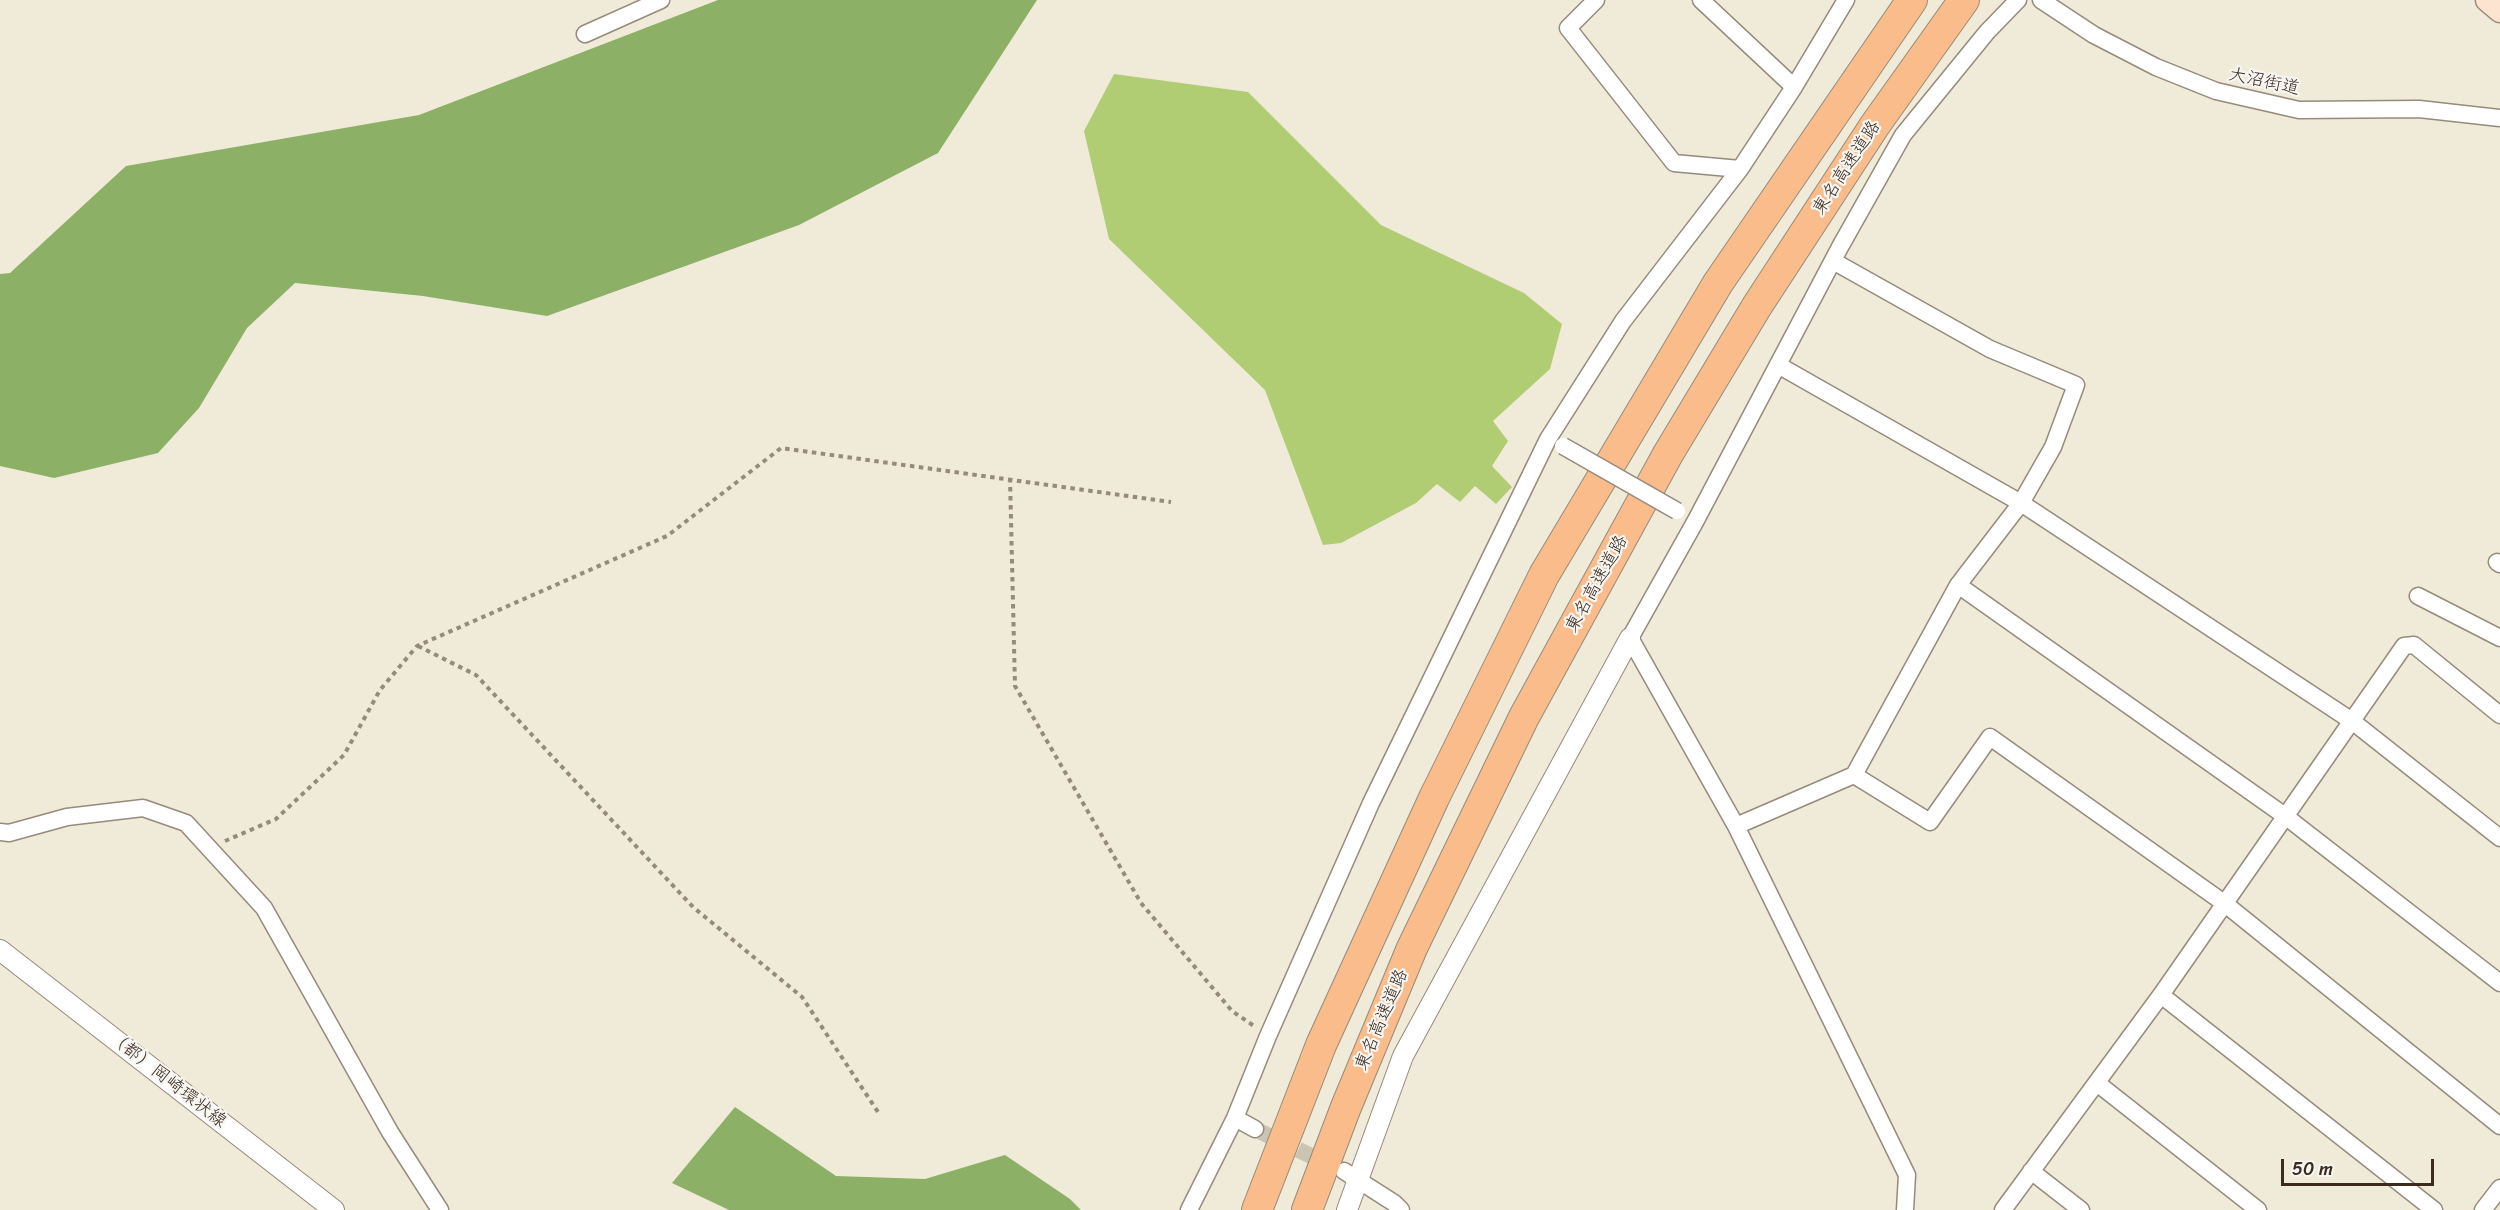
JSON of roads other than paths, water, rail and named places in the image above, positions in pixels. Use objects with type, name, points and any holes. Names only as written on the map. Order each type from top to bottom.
[{"type":"highway","points":[[1257,1210],[1321,1045],[1434,798],[1544,575],[1718,283],[1912,0]]},
{"type":"highway","name":"東名高速道路","points":[[1307,1210],[1346,1107],[1412,948],[1524,717],[1668,454],[1757,306],[1875,125],[1962,2]]},
{"type":"main road","points":[[2487,0],[2500,11]]},
{"type":"street","points":[[585,34],[661,0]]},
{"type":"street","points":[[1596,0],[1568,28],[1674,163],[1740,169]]},
{"type":"street","points":[[1701,0],[1794,87]]},
{"type":"street","points":[[1189,1210],[1235,1118],[1268,1036],[1371,803],[1556,442],[1623,321],[1740,169],[1794,87],[1846,0]]},
{"type":"street","points":[[1347,1210],[1351,1176],[1403,1056],[1695,522],[1833,261],[1904,135],[1986,32],[2018,0]]},
{"type":"street","name":"大沼街道","points":[[2041,0],[2094,35],[2156,67],[2216,91],[2299,110],[2419,109],[2500,118]]},
{"type":"street","points":[[1736,826],[1854,775],[1958,585],[2021,503],[2053,447],[2076,385],[1990,349],[1833,261]]},
{"type":"street","points":[[1778,365],[2021,503],[2352,721],[2500,838]]},
{"type":"street","points":[[1556,442],[1695,522]]},
{"type":"street","points":[[1958,585],[2285,816],[2500,983]]},
{"type":"street","points":[[2418,596],[2500,638]]},
{"type":"street","points":[[1630,638],[1736,826],[1907,1175],[1905,1210]]},
{"type":"street","points":[[2003,1210],[2161,995],[2404,646],[2414,645],[2500,715]]},
{"type":"street","points":[[1854,775],[1930,822],[1990,737],[2224,903],[2500,1126]]},
{"type":"street","points":[[0,832],[9,833],[67,817],[143,808],[186,823],[264,908],[390,1132],[440,1210]]},
{"type":"street","name":"（都）岡崎環状線","points":[[0,950],[334,1210]]},
{"type":"street","points":[[2161,995],[2434,1210]]},
{"type":"street","points":[[2097,1083],[2258,1210]]},
{"type":"street","points":[[1235,1118],[1255,1129]]},
{"type":"street","points":[[2031,1171],[2081,1210]]},
{"type":"street","points":[[1351,1176],[1394,1203],[1401,1210]]},
{"type":"street","points":[[2483,1210],[2500,1188]]},
{"type":"tunnel","points":[[1255,1129],[1332,1166]]}]
